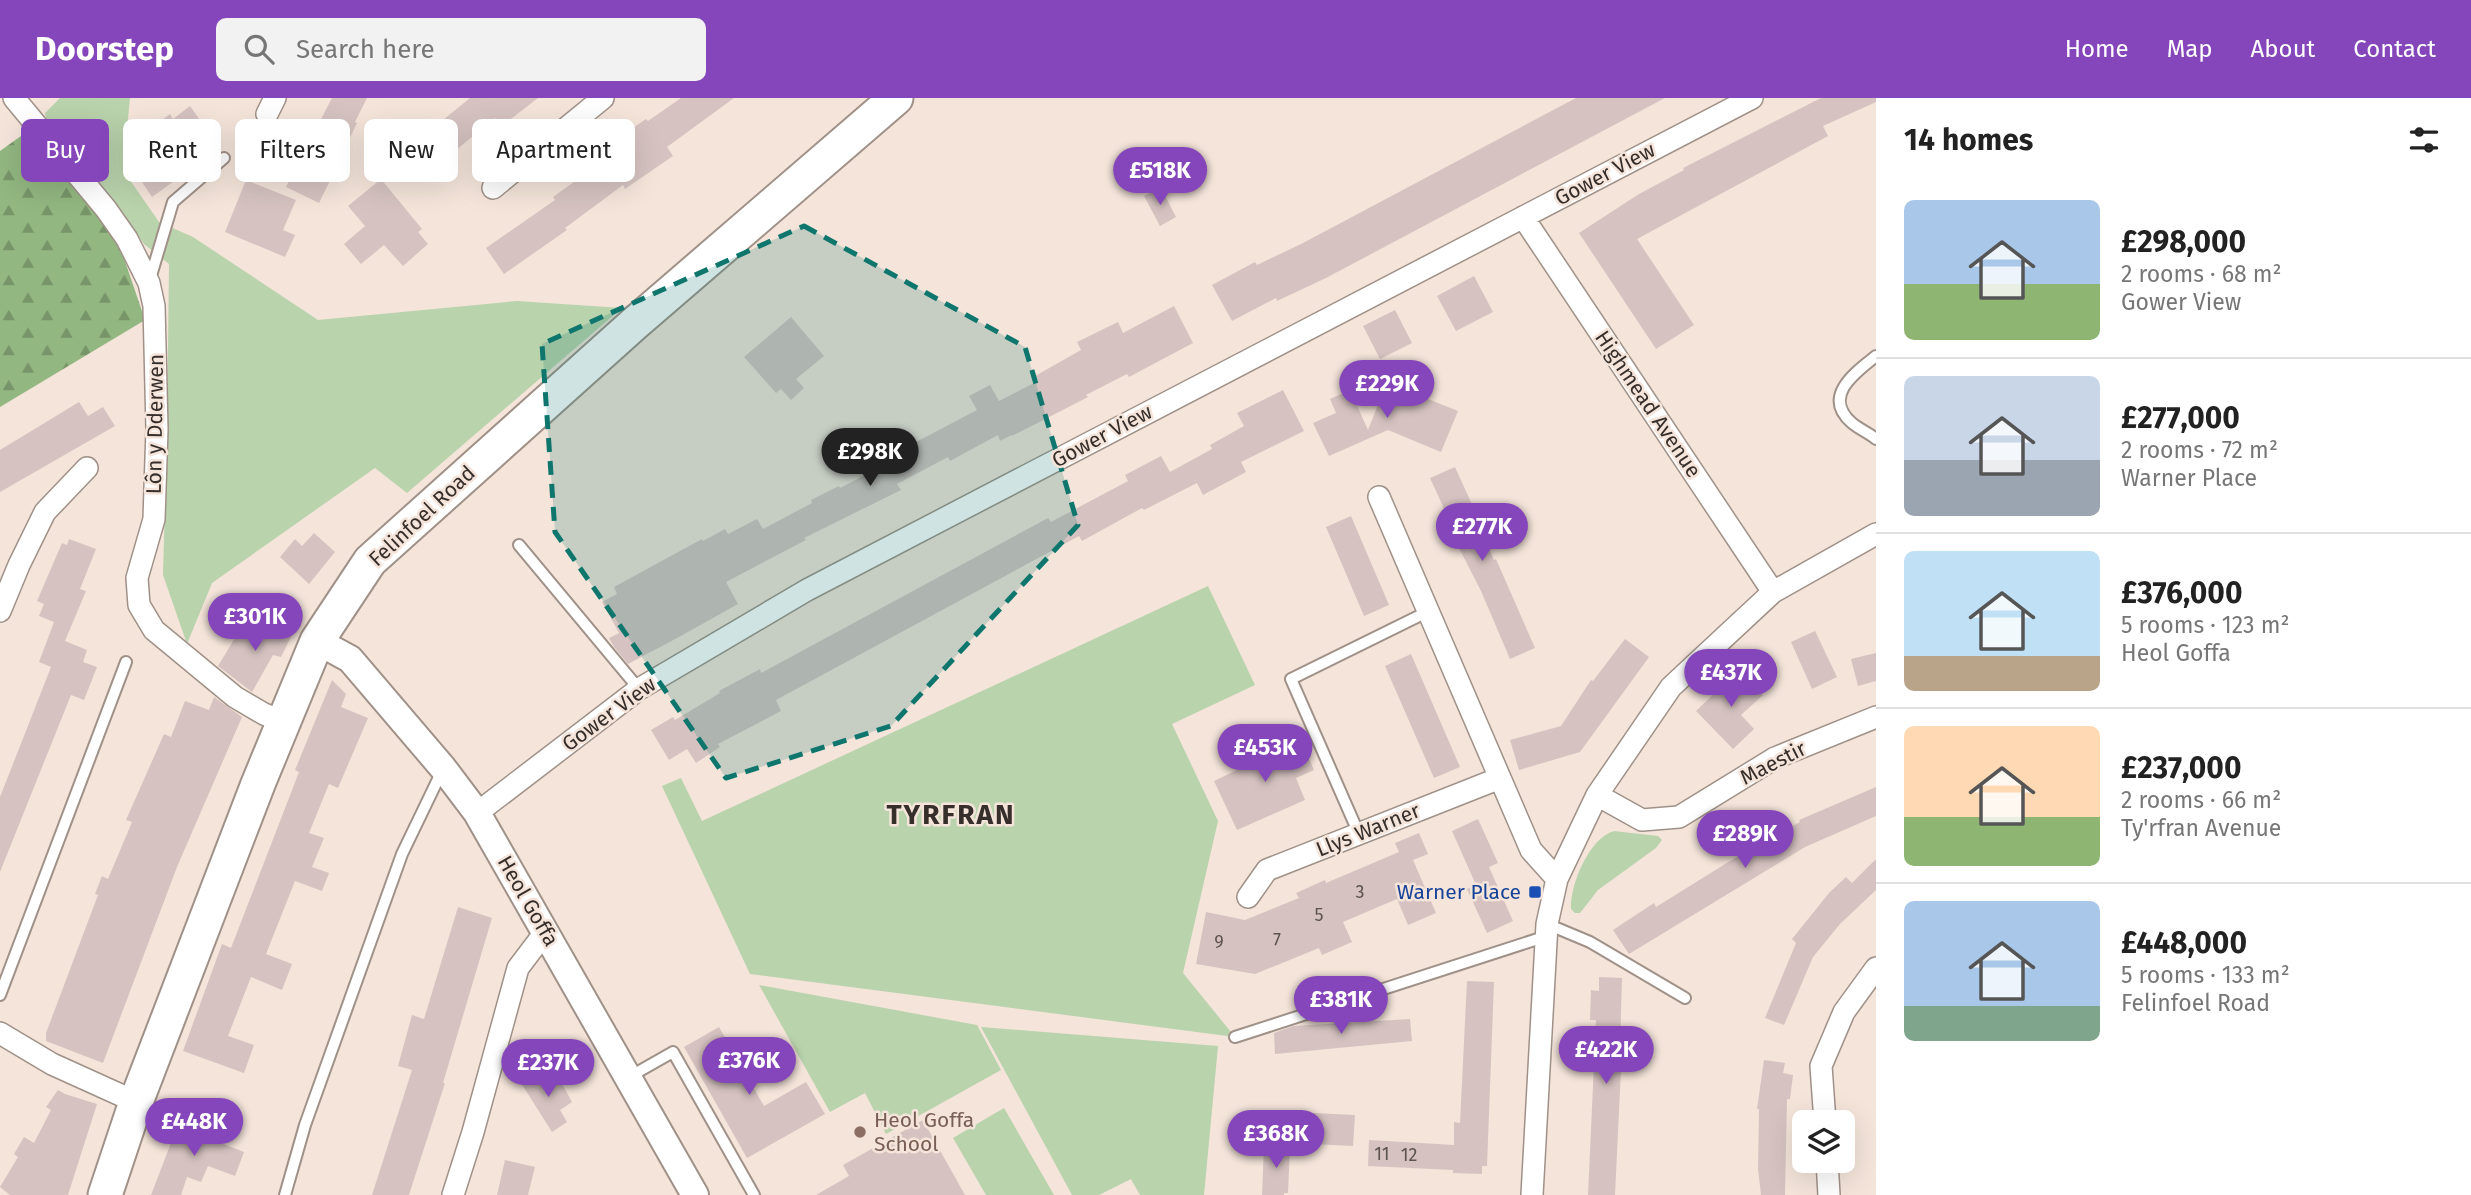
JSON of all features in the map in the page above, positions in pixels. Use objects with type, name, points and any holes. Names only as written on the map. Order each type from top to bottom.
[{"type":"main road","name":"Felinfoel Road","points":[[105,1195],[136,1102],[317,641],[370,561],[634,324],[896,98]]},
{"type":"street","name":"Lôn y Dderwen","points":[[14,98],[40,127],[127,239],[149,283],[154,306],[157,429],[154,519],[137,578],[139,605],[154,629],[235,697],[284,722]]},
{"type":"street","points":[[494,188],[603,98]]},
{"type":"street","name":"Gower View","points":[[477,813],[639,688],[807,590],[1752,98]]},
{"type":"street","name":"Highmead Avenue","points":[[1523,217],[1773,592]]},
{"type":"street","points":[[0,611],[19,565],[46,512],[87,468]]},
{"type":"street","points":[[1379,497],[1531,850],[1557,878]]},
{"type":"street","points":[[1532,1195],[1547,930],[1557,878],[1597,795],[1671,687],[1773,592],[1876,534]]},
{"type":"street","name":"Heol Goffa","points":[[317,641],[350,659],[443,768],[477,813],[695,1195]]},
{"type":"street","name":"Maestir","points":[[1597,795],[1642,820],[1679,817],[1775,758],[1876,717]]},
{"type":"street","name":"Llys Warner","points":[[1248,897],[1268,870],[1500,778]]},
{"type":"street","points":[[453,1195],[518,968],[546,932]]},
{"type":"street","points":[[1824,1110],[1821,1066],[1844,1013],[1876,968]]},
{"type":"street","points":[[0,1033],[52,1064],[136,1102]]},
{"type":"street","points":[[1828,1173],[1829,1195]]},
{"type":"lane","points":[[149,283],[173,202],[224,158]]},
{"type":"lane","points":[[1876,356],[1843,387],[1840,399],[1844,414],[1852,424],[1876,439]]},
{"type":"lane","points":[[519,545],[639,688]]},
{"type":"lane","points":[[1359,834],[1291,679],[1429,611]]},
{"type":"lane","points":[[0,995],[126,662]]},
{"type":"lane","points":[[285,1195],[305,1125],[401,854],[443,768]]},
{"type":"lane","points":[[1235,1037],[1547,930],[1590,942],[1685,998]]},
{"type":"lane","points":[[628,1077],[673,1052],[754,1195]]},
{"type":"highlighted area","points":[[804,226],[1025,347],[1078,525],[891,726],[726,778],[555,532],[542,344]]},
{"type":"green space","points":[[60,98],[130,98],[128,119],[123,119],[123,182],[131,182],[159,222],[193,237],[318,320],[517,301],[622,308],[407,493],[375,468],[212,583],[187,644],[163,575],[169,264],[144,244],[98,182],[109,182],[109,119],[47,119],[45,113]]},
{"type":"green space","points":[[21,136],[21,182],[73,182],[114,229],[145,320],[0,407],[0,151]]},
{"type":"green space","points":[[1208,586],[1255,685],[1172,724],[1218,821],[1183,973],[1235,1037],[750,974],[662,786],[681,778],[702,821]]},
{"type":"green space","points":[[1614,831],[1658,836],[1662,840],[1656,848],[1598,890],[1580,913],[1575,913],[1571,909],[1572,899],[1583,864],[1597,843]]},
{"type":"green space","points":[[759,985],[977,1025],[1001,1070],[886,1134],[865,1093],[830,1112]]},
{"type":"green space","points":[[981,1027],[1218,1046],[1204,1195],[1140,1195],[1131,1179],[1099,1195],[1072,1195]]},
{"type":"green space","points":[[1004,1108],[1054,1195],[986,1195],[953,1138]]},
{"type":"building","points":[[332,98],[367,98],[350,138],[350,119],[321,119]]},
{"type":"building","points":[[470,98],[538,98],[511,119],[472,119],[472,137],[458,148],[458,119],[444,119]]},
{"type":"building","points":[[681,98],[734,98],[667,147],[673,156],[625,189],[623,185],[565,228],[567,230],[504,274],[486,248],[555,200],[553,197],[574,182],[635,182],[635,127],[646,119],[648,121]]},
{"type":"building","points":[[1576,98],[1665,98],[1326,278],[1277,301],[1276,298],[1232,321],[1212,285],[1255,262],[1257,265],[1303,243]]},
{"type":"building","points":[[1821,98],[1876,98],[1876,102],[1823,126],[1828,136],[1637,239],[1694,325],[1656,349],[1579,233],[1639,194],[1684,170],[1683,168]]},
{"type":"building","points":[[190,106],[199,119],[173,119]]},
{"type":"building","points":[[142,182],[173,182],[152,197]]},
{"type":"building","points":[[245,182],[296,200],[283,230],[295,235],[285,257],[225,232]]},
{"type":"building","points":[[289,182],[329,182],[319,203],[286,187]]},
{"type":"building","points":[[377,182],[383,182],[422,229],[418,232],[428,244],[403,266],[384,245],[361,264],[344,244],[365,226],[348,206]]},
{"type":"building","points":[[1161,188],[1176,217],[1160,226],[1144,196]]},
{"type":"building","points":[[1474,276],[1493,312],[1456,331],[1437,296]]},
{"type":"building","points":[[1174,306],[1193,343],[1129,377],[1127,374],[1086,395],[1088,397],[1012,436],[1000,441],[998,435],[950,461],[948,457],[897,484],[901,490],[804,538],[806,540],[726,582],[738,604],[628,664],[614,647],[609,638],[619,633],[602,602],[617,594],[614,587],[725,529],[728,534],[757,519],[763,529],[812,503],[811,500],[904,455],[901,450],[977,410],[969,396],[990,385],[999,401],[1038,381],[1035,376],[1081,350],[1077,342],[1118,322],[1123,333]]},
{"type":"building","points":[[1395,310],[1412,343],[1380,359],[1363,326]]},
{"type":"building","points":[[791,317],[824,356],[796,379],[804,388],[791,400],[781,389],[776,393],[744,357]]},
{"type":"building","points":[[1388,379],[1409,387],[1408,391],[1458,411],[1441,452],[1388,430],[1329,456],[1313,423],[1336,413],[1330,399],[1350,390],[1368,430]]},
{"type":"building","points":[[1283,390],[1304,431],[1241,462],[1246,472],[1203,495],[1197,483],[1144,510],[1142,508],[1082,541],[1079,536],[776,700],[781,711],[718,744],[720,747],[696,763],[687,749],[669,760],[651,730],[673,717],[675,720],[720,693],[719,691],[760,669],[761,673],[1048,518],[1051,522],[1128,481],[1125,475],[1161,456],[1170,472],[1212,449],[1210,445],[1244,426],[1237,413]]},
{"type":"building","points":[[79,402],[88,416],[103,407],[115,426],[0,492],[0,450]]},
{"type":"building","points":[[1455,467],[1535,648],[1510,659],[1481,591],[1449,527],[1452,526],[1430,478]]},
{"type":"building","points":[[1351,516],[1389,605],[1364,616],[1326,527]]},
{"type":"building","points":[[314,533],[335,552],[309,584],[280,557],[295,539],[302,546]]},
{"type":"building","points":[[69,539],[96,549],[80,589],[86,591],[65,641],[87,650],[83,662],[97,667],[84,700],[71,695],[0,872],[0,797],[51,667],[39,662],[54,622],[39,616],[44,604],[37,601],[62,543],[67,545]]},
{"type":"building","points":[[264,616],[294,631],[281,657],[273,655],[252,692],[218,666],[238,633],[252,642]]},
{"type":"building","points":[[1815,631],[1837,677],[1812,689],[1791,642]]},
{"type":"building","points":[[1625,639],[1649,657],[1580,752],[1519,770],[1510,740],[1561,726],[1591,680],[1593,681]]},
{"type":"building","points":[[1876,653],[1876,681],[1858,686],[1851,659]]},
{"type":"building","points":[[1411,654],[1460,767],[1434,778],[1385,666]]},
{"type":"building","points":[[1739,670],[1763,695],[1741,715],[1754,729],[1733,749],[1696,711]]},
{"type":"building","points":[[332,680],[346,694],[341,707],[368,718],[338,788],[329,784],[309,833],[324,838],[312,867],[329,873],[322,891],[295,881],[266,954],[292,964],[282,990],[251,977],[228,1036],[254,1045],[244,1073],[183,1051],[222,944],[231,948],[299,772],[295,770]]},
{"type":"building","points":[[214,697],[242,717],[177,867],[103,1063],[46,1041],[46,1033],[98,895],[95,894],[102,876],[108,879],[132,822],[126,820],[164,734],[171,737],[185,701],[209,710]]},
{"type":"building","points":[[1271,737],[1278,753],[1302,743],[1314,770],[1296,778],[1305,800],[1237,830],[1214,781],[1260,759],[1254,745]]},
{"type":"building","points":[[1876,787],[1876,816],[1805,847],[1629,954],[1613,930],[1654,903],[1656,907],[1800,822],[1799,820]]},
{"type":"building","points":[[1478,819],[1498,863],[1489,867],[1513,921],[1487,933],[1467,889],[1476,885],[1452,831]]},
{"type":"building","points":[[1419,833],[1428,854],[1413,860],[1436,913],[1408,925],[1397,899],[1343,922],[1352,942],[1322,955],[1319,948],[1255,974],[1196,964],[1206,912],[1245,920],[1299,898],[1296,893],[1325,880],[1326,883],[1399,852],[1395,843]]},
{"type":"building","points":[[1876,859],[1876,890],[1840,924],[1813,957],[1784,1025],[1765,1018],[1796,943],[1792,939],[1829,893],[1846,877],[1852,883]]},
{"type":"building","points":[[458,907],[492,918],[445,1083],[409,1195],[372,1195],[412,1070],[398,1066],[412,1015],[424,1019]]},
{"type":"building","points":[[1599,977],[1622,978],[1622,1048],[1615,1195],[1588,1195],[1596,1020],[1590,1020],[1591,990],[1599,991]]},
{"type":"building","points":[[1467,981],[1494,982],[1487,1166],[1482,1166],[1482,1174],[1368,1166],[1369,1140],[1454,1145],[1454,1122],[1460,1123]]},
{"type":"building","points":[[1410,1019],[1412,1041],[1275,1054],[1274,1033],[1293,1026]]},
{"type":"building","points":[[719,1027],[764,1106],[806,1082],[825,1114],[747,1158],[684,1047]]},
{"type":"building","points":[[1764,1060],[1785,1063],[1783,1073],[1793,1075],[1790,1099],[1787,1099],[1785,1195],[1761,1195],[1757,1109]]},
{"type":"building","points":[[544,1070],[554,1086],[561,1082],[572,1102],[560,1110],[567,1122],[552,1132],[521,1083]]},
{"type":"building","points":[[58,1090],[97,1104],[68,1195],[10,1195],[0,1187],[18,1157],[14,1154],[24,1137],[34,1143],[51,1110],[46,1107]]},
{"type":"building","points":[[1293,1112],[1355,1115],[1353,1146],[1292,1143]]},
{"type":"building","points":[[181,1117],[220,1132],[216,1141],[244,1152],[235,1176],[208,1166],[201,1182],[187,1177],[181,1195],[151,1195]]},
{"type":"building","points":[[923,1120],[965,1195],[816,1195],[849,1176],[843,1165]]},
{"type":"building","points":[[1264,1145],[1290,1147],[1288,1193],[1284,1195],[1262,1195]]},
{"type":"building","points":[[505,1160],[535,1167],[528,1195],[497,1195]]},
{"type":"place","name":"Warner Place","points":[[1535,892]]},
{"type":"place","name":"Heol Goffa School","points":[[860,1132]]},
{"type":"district","name":"TYRFRAN","points":[[951,814]]}]
